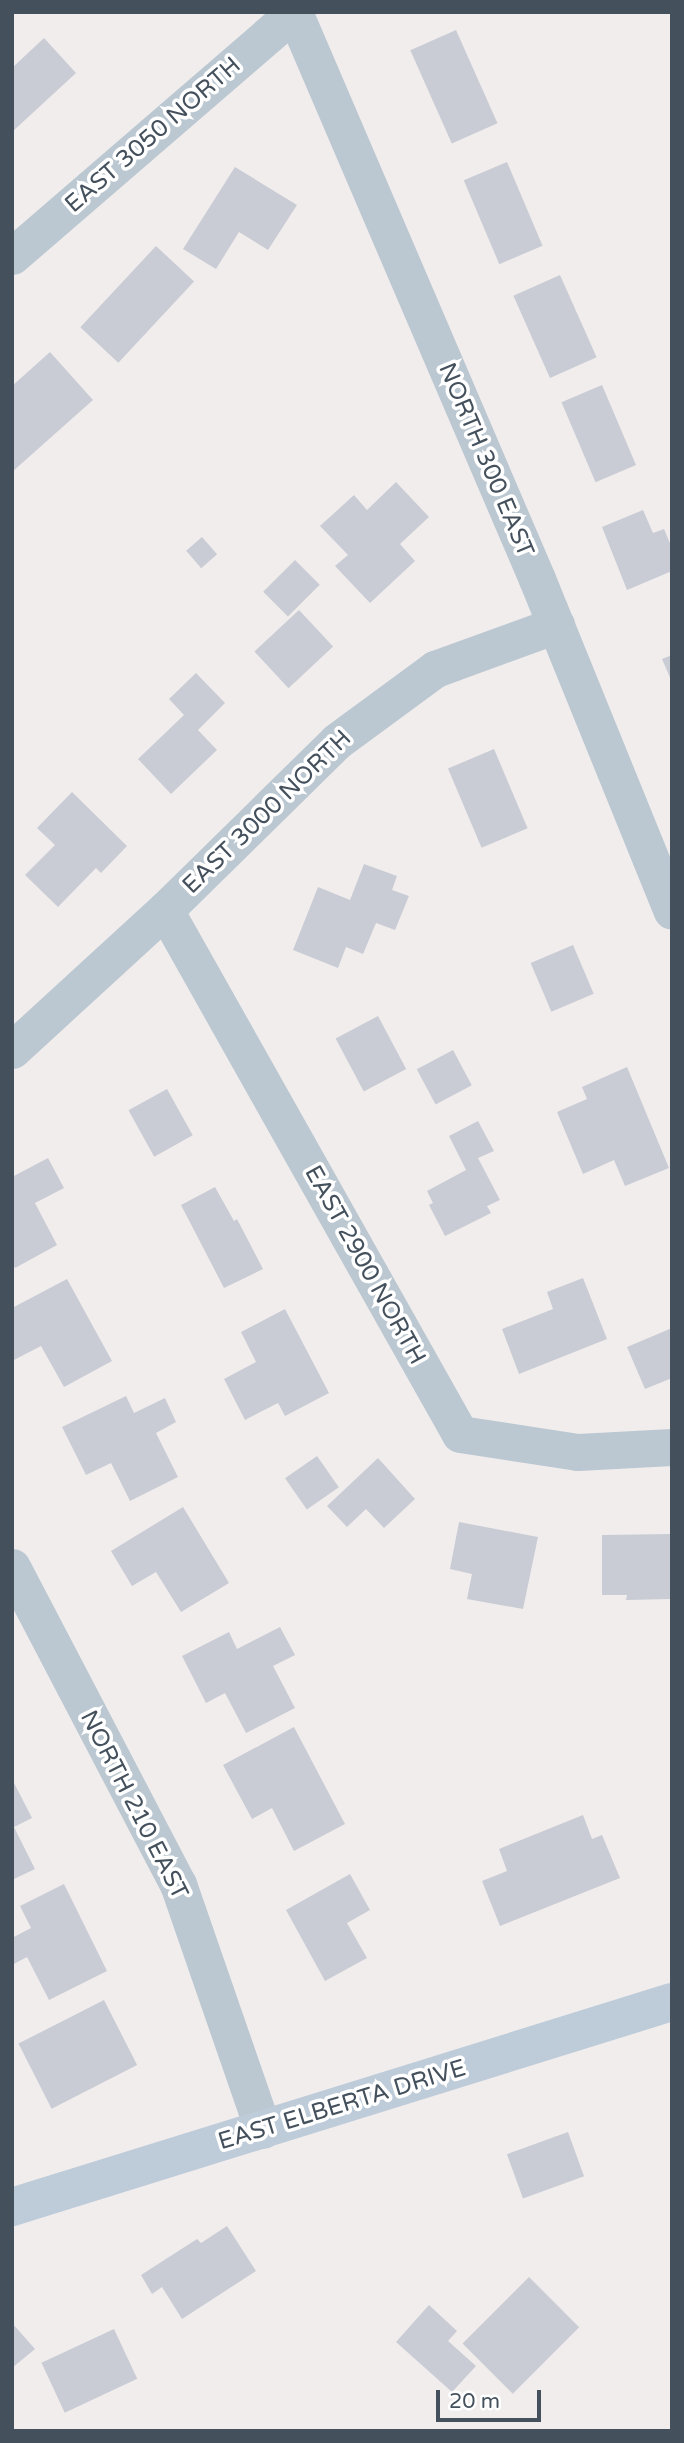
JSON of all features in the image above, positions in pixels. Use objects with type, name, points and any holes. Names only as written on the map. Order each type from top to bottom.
[{"type":"main road","name":"EAST ELBERTA DRIVE","points":[[12,2207],[672,2002]]},
{"type":"street","name":"EAST 3050 NORTH","points":[[12,256],[294,13]]},
{"type":"street","name":"NORTH 300 EAST","points":[[294,13],[556,625],[672,911]]},
{"type":"street","name":"EAST 3000 NORTH","points":[[12,1050],[165,910],[337,741],[435,669],[556,625]]},
{"type":"street","name":"EAST 2900 NORTH","points":[[165,910],[460,1434],[578,1452],[672,1447]]},
{"type":"street","name":"NORTH 210 EAST","points":[[12,1567],[178,1884],[263,2130]]},
{"type":"building","points":[[456,30],[497,123],[452,144],[410,50]]},
{"type":"building","points":[[44,38],[76,73],[12,132],[12,68]]},
{"type":"building","points":[[507,162],[543,246],[499,264],[464,180]]},
{"type":"building","points":[[235,167],[297,205],[268,250],[239,232],[216,269],[183,249]]},
{"type":"building","points":[[156,246],[194,281],[118,363],[80,327]]},
{"type":"building","points":[[560,275],[597,357],[550,378],[513,296]]},
{"type":"building","points":[[50,352],[93,400],[12,472],[12,386]]},
{"type":"building","points":[[602,385],[636,465],[595,482],[561,402]]},
{"type":"building","points":[[396,482],[429,517],[400,544],[415,561],[370,603],[335,566],[348,555],[320,526],[354,495],[367,510]]},
{"type":"building","points":[[643,510],[653,533],[664,529],[672,548],[672,571],[627,590],[602,527]]},
{"type":"building","points":[[202,537],[217,554],[201,568],[186,551]]},
{"type":"building","points":[[295,560],[320,585],[288,617],[263,592]]},
{"type":"building","points":[[299,610],[333,647],[288,688],[254,652]]},
{"type":"building","points":[[672,655],[672,682],[662,659]]},
{"type":"building","points":[[196,673],[225,703],[198,730],[217,750],[171,794],[138,759],[184,715],[169,699]]},
{"type":"building","points":[[494,749],[528,828],[482,848],[448,769]]},
{"type":"building","points":[[72,792],[127,846],[101,873],[96,868],[58,907],[25,875],[55,845],[37,828]]},
{"type":"building","points":[[364,864],[397,876],[392,890],[409,896],[395,930],[376,923],[363,954],[346,947],[338,968],[293,950],[318,887],[350,900]]},
{"type":"building","points":[[573,945],[594,994],[551,1012],[531,963]]},
{"type":"building","points":[[378,1016],[406,1069],[364,1092],[336,1039]]},
{"type":"building","points":[[453,1050],[472,1085],[436,1105],[417,1069]]},
{"type":"building","points":[[627,1067],[669,1168],[625,1186],[614,1160],[583,1174],[557,1112],[587,1099],[582,1087]]},
{"type":"building","points":[[167,1089],[193,1135],[154,1157],[129,1110]]},
{"type":"building","points":[[478,1121],[494,1151],[478,1158],[500,1200],[487,1206],[491,1213],[445,1236],[429,1205],[433,1203],[427,1191],[466,1170],[449,1136]]},
{"type":"building","points":[[48,1158],[64,1188],[35,1203],[57,1245],[15,1268],[12,1262],[12,1177]]},
{"type":"building","points":[[215,1187],[234,1221],[237,1219],[263,1269],[224,1288],[181,1205]]},
{"type":"building","points":[[583,1278],[607,1339],[519,1374],[502,1329],[553,1309],[547,1292]]},
{"type":"building","points":[[67,1279],[112,1361],[64,1387],[41,1346],[12,1361],[12,1308]]},
{"type":"building","points":[[285,1309],[329,1393],[285,1416],[278,1403],[245,1420],[224,1379],[256,1362],[241,1332]]},
{"type":"building","points":[[672,1328],[672,1378],[645,1389],[627,1347]]},
{"type":"building","points":[[126,1396],[134,1413],[165,1398],[176,1422],[156,1433],[178,1477],[130,1501],[111,1463],[86,1475],[62,1427]]},
{"type":"building","points":[[317,1456],[339,1487],[307,1509],[285,1478]]},
{"type":"building","points":[[378,1458],[415,1499],[384,1528],[366,1509],[347,1527],[327,1506]]},
{"type":"building","points":[[183,1507],[229,1583],[181,1612],[156,1572],[132,1586],[111,1551]]},
{"type":"building","points":[[459,1522],[538,1537],[523,1609],[467,1599],[472,1574],[450,1569]]},
{"type":"building","points":[[672,1534],[672,1599],[626,1600],[627,1595],[602,1595],[602,1535]]},
{"type":"building","points":[[280,1627],[295,1655],[273,1666],[295,1708],[246,1733],[225,1693],[206,1703],[182,1656],[229,1632],[237,1649]]},
{"type":"building","points":[[294,1727],[345,1824],[294,1851],[272,1808],[252,1819],[223,1765]]},
{"type":"building","points":[[12,1779],[32,1818],[14,1827],[35,1869],[12,1880]]},
{"type":"building","points":[[583,1815],[592,1839],[602,1835],[620,1878],[500,1926],[482,1881],[507,1871],[499,1849]]},
{"type":"building","points":[[350,1874],[370,1910],[347,1923],[367,1958],[325,1981],[286,1910]]},
{"type":"building","points":[[64,1884],[107,1971],[49,2000],[27,1957],[12,1965],[12,1938],[31,1928],[20,1906]]},
{"type":"building","points":[[104,2000],[137,2065],[52,2109],[18,2044]]},
{"type":"building","points":[[568,2132],[584,2176],[523,2198],[507,2154]]},
{"type":"building","points":[[227,2226],[256,2271],[182,2319],[162,2287],[152,2294],[141,2275],[197,2239],[201,2243]]},
{"type":"building","points":[[529,2277],[579,2327],[513,2394],[463,2343]]},
{"type":"building","points":[[429,2305],[457,2331],[448,2341],[476,2366],[452,2392],[396,2342]]},
{"type":"building","points":[[12,2323],[35,2349],[12,2368]]},
{"type":"building","points":[[114,2329],[137,2379],[65,2413],[41,2363]]}]
